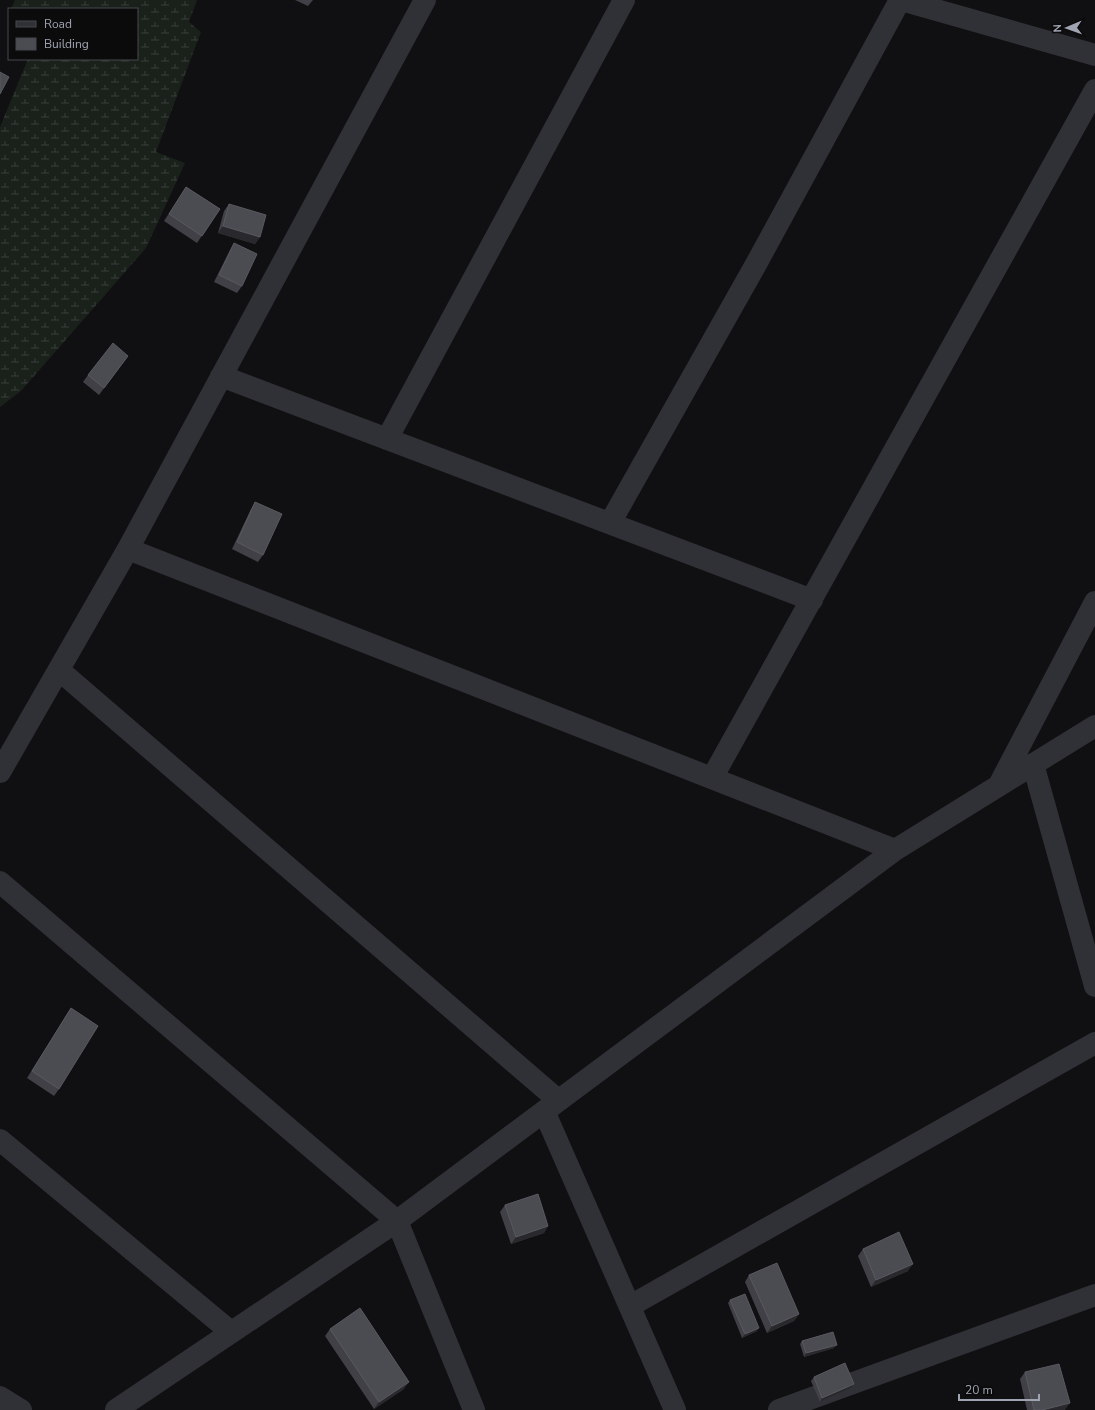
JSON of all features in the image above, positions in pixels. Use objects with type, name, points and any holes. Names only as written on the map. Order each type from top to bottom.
[{"type":"street","points":[[0,772],[128,549],[425,0]]},
{"type":"street","points":[[387,439],[624,0]]},
{"type":"street","points":[[610,523],[759,259],[901,0],[1095,55]]},
{"type":"street","points":[[712,778],[1095,90]]},
{"type":"street","points":[[221,376],[812,600]]},
{"type":"street","points":[[128,549],[895,850]]},
{"type":"street","points":[[999,785],[1095,602]]},
{"type":"street","points":[[59,670],[551,1105],[630,1306],[675,1410]]},
{"type":"street","points":[[116,1410],[397,1221],[895,850],[1095,726]]},
{"type":"street","points":[[1033,764],[1095,986]]},
{"type":"street","points":[[0,882],[397,1221],[474,1410]]},
{"type":"street","points":[[630,1306],[1095,1043]]},
{"type":"street","points":[[0,1140],[231,1332]]},
{"type":"street","points":[[779,1410],[1095,1295]]},
{"type":"street","points":[[0,1397],[21,1410]]},
{"type":"green space","points":[[15,0],[197,0],[189,22],[201,32],[156,152],[185,163],[146,248],[21,391],[0,407],[0,127],[28,60],[138,60],[138,8],[11,8]]},
{"type":"building","points":[[0,72],[9,77],[0,94]]},
{"type":"building","points":[[186,187],[220,209],[202,236],[169,214]]},
{"type":"building","points":[[229,204],[266,215],[260,237],[223,226]]},
{"type":"building","points":[[234,243],[257,254],[242,286],[219,275]]},
{"type":"building","points":[[113,343],[128,356],[104,388],[88,375]]},
{"type":"building","points":[[255,502],[282,514],[263,555],[237,542]]},
{"type":"building","points":[[71,1008],[98,1026],[59,1089],[32,1071]]},
{"type":"building","points":[[538,1194],[548,1226],[516,1237],[505,1205]]},
{"type":"building","points":[[899,1232],[913,1264],[876,1280],[863,1249]]},
{"type":"building","points":[[777,1263],[799,1314],[772,1326],[749,1275]]},
{"type":"building","points":[[745,1294],[759,1328],[745,1334],[730,1300]]},
{"type":"building","points":[[360,1308],[409,1382],[379,1402],[330,1329]]},
{"type":"building","points":[[833,1332],[837,1345],[806,1353],[802,1341]]},
{"type":"building","points":[[845,1363],[854,1384],[822,1398],[814,1377]]},
{"type":"building","points":[[1059,1364],[1070,1403],[1042,1410],[1034,1410],[1025,1372]]}]
